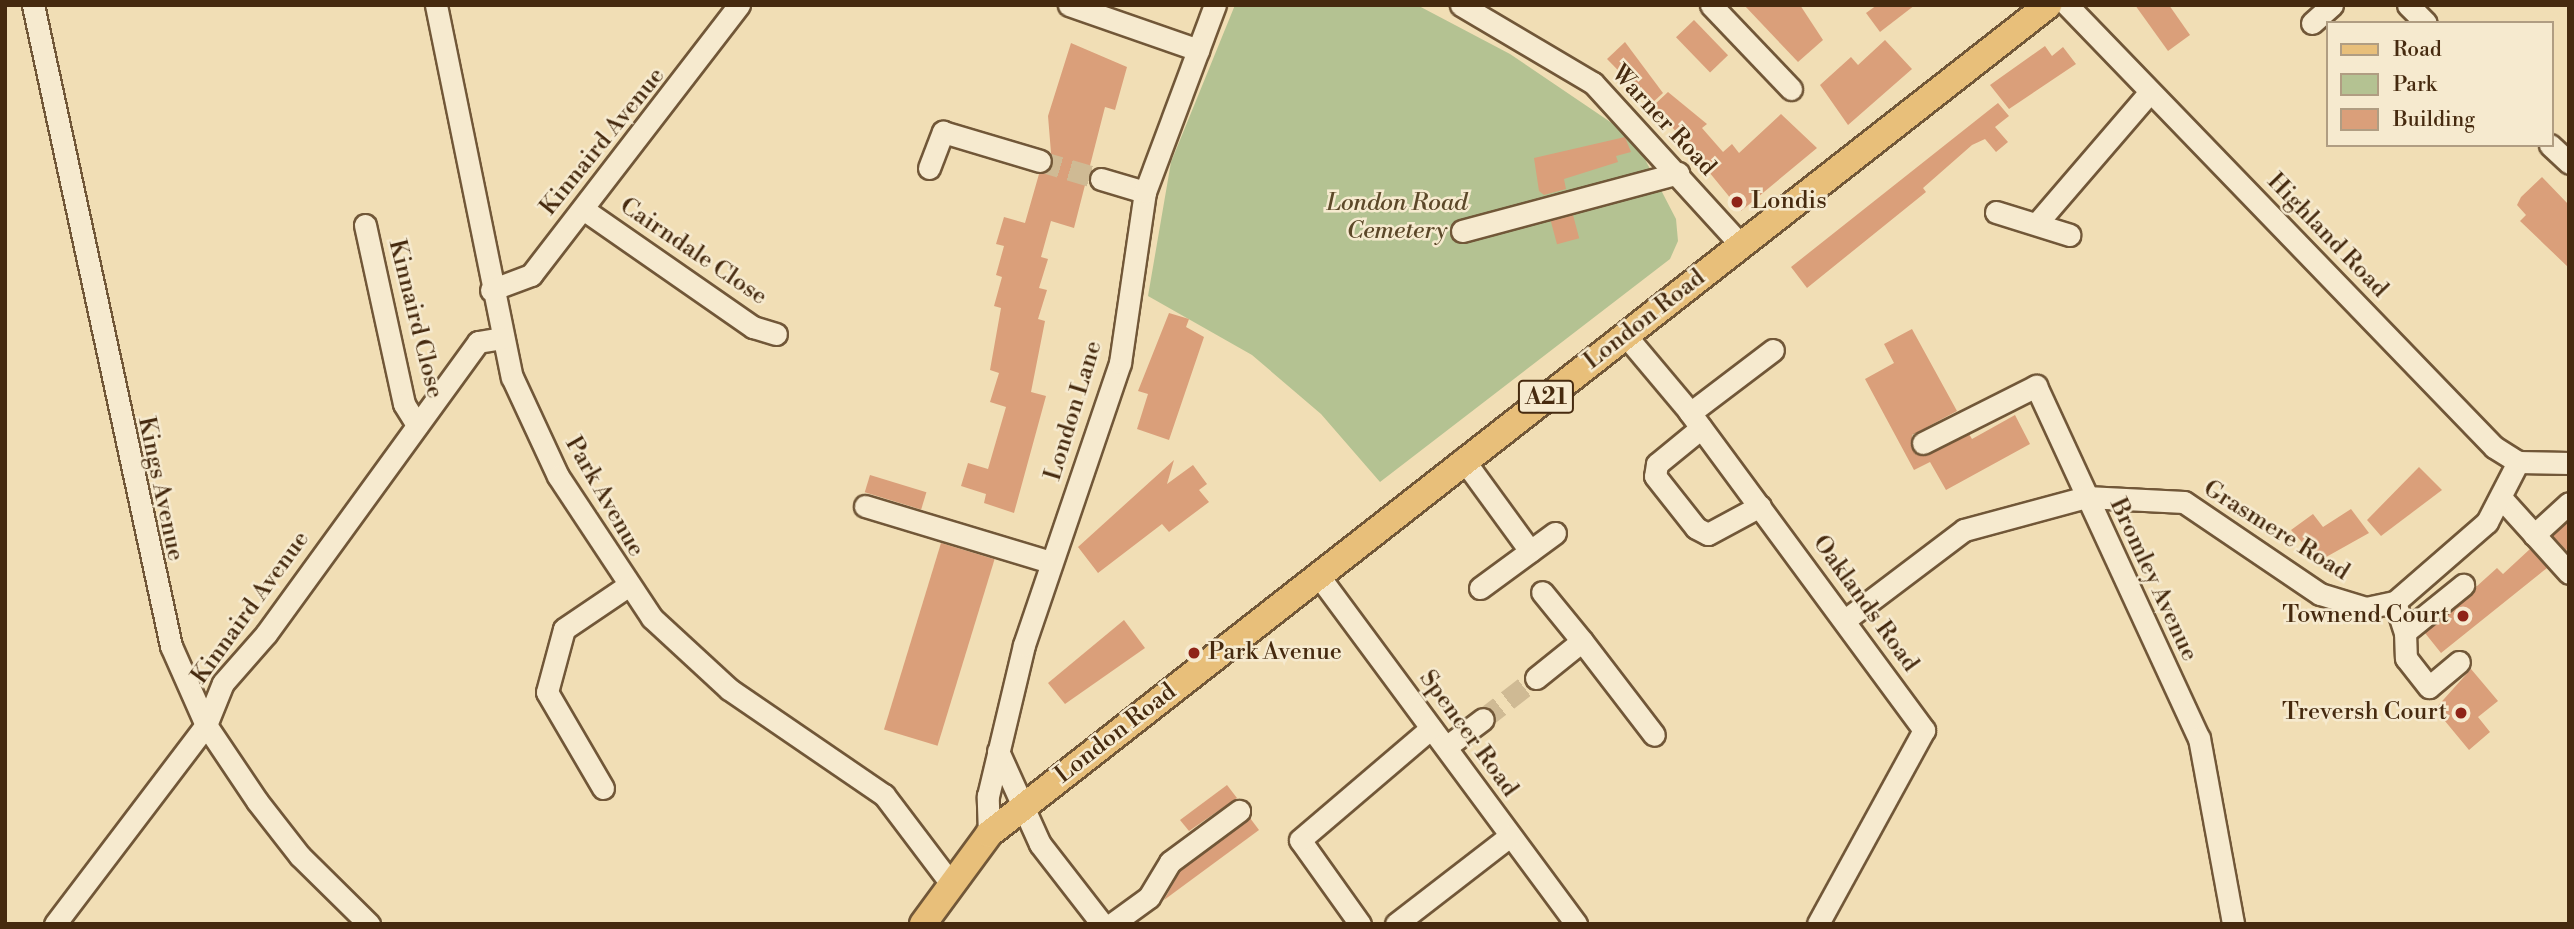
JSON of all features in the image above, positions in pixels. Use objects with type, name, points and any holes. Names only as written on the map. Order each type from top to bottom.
[{"type":"main road","name":"London Road","points":[[1035,798],[1463,459],[1626,336],[2050,6]]},
{"type":"main road","name":"A21","points":[[923,924],[948,881],[989,834],[1035,798]]},
{"type":"street","name":"Kings Avenue","points":[[33,5],[152,575],[171,646],[206,724],[300,856],[369,924]]},
{"type":"street","name":"Park Avenue","points":[[436,5],[491,290],[512,377],[558,476],[626,587],[729,689],[884,795],[948,881]]},
{"type":"street","name":"Kinnaird Avenue","points":[[491,290],[531,275],[739,5]]},
{"type":"street","points":[[1069,5],[1198,50]]},
{"type":"street","name":"London Lane","points":[[989,834],[988,796],[998,751],[1051,562],[1120,363],[1145,192],[1215,5]]},
{"type":"street","name":"Warner Road","points":[[1461,5],[1593,83],[1741,245]]},
{"type":"street","points":[[1711,5],[1791,89]]},
{"type":"street","points":[[2312,23],[2332,5]]},
{"type":"street","points":[[2408,5],[2424,21]]},
{"type":"street","name":"Highland Road","points":[[2050,6],[2150,92],[2494,447],[2518,461]]},
{"type":"street","points":[[2038,222],[2150,92]]},
{"type":"street","points":[[929,168],[943,132],[1040,161]]},
{"type":"street","points":[[2552,147],[2569,163]]},
{"type":"street","points":[[1462,231],[1678,173]]},
{"type":"street","points":[[1101,179],[1145,192]]},
{"type":"street","name":"Cairndale Close","points":[[583,209],[752,327],[776,334]]},
{"type":"street","points":[[1996,212],[2038,222],[2070,235]]},
{"type":"street","name":"Kinnaird Close","points":[[365,225],[404,404],[416,425]]},
{"type":"street","name":"Oaklands Road","points":[[1626,336],[1695,420],[1924,730],[1821,923]]},
{"type":"street","name":"Kinnaird Avenue","points":[[55,924],[206,724],[223,683],[266,634],[478,342],[502,338]]},
{"type":"street","points":[[1760,506],[1709,534],[1696,528],[1655,476],[1657,464],[1695,420],[1773,350]]},
{"type":"street","name":"Bromley Avenue","points":[[1923,443],[2036,386],[2085,497],[2199,738],[2233,924]]},
{"type":"street","points":[[1463,459],[1530,551]]},
{"type":"street","points":[[2459,662],[2429,687],[2406,658],[2405,632],[2395,602],[2503,500],[2518,461],[2569,463]]},
{"type":"street","name":"Grasmere Road","points":[[1845,620],[1964,530],[2085,497],[2184,502],[2320,594],[2366,608],[2395,602]]},
{"type":"street","points":[[2503,500],[2569,573]]},
{"type":"street","points":[[2534,535],[2569,503]]},
{"type":"street","points":[[865,506],[1051,562]]},
{"type":"street","points":[[1480,588],[1555,533]]},
{"type":"street","name":"Spencer Road","points":[[1318,575],[1576,924]]},
{"type":"street","points":[[2405,632],[2463,585]]},
{"type":"street","points":[[603,788],[547,692],[564,629],[626,587]]},
{"type":"street","points":[[1542,592],[1654,735]]},
{"type":"street","points":[[1536,678],[1582,641]]},
{"type":"street","points":[[1446,747],[1483,719]]},
{"type":"street","points":[[1360,924],[1300,840],[1431,727]]},
{"type":"street","points":[[998,751],[1035,798],[1041,844],[1105,923],[1149,897],[1170,862],[1239,811]]},
{"type":"street","points":[[1396,924],[1510,836]]},
{"type":"green space","name":"London Road Cemetery","points":[[1235,5],[1417,5],[1510,54],[1634,138],[1676,219],[1678,241],[1670,259],[1380,482],[1321,414],[1252,355],[1148,296],[1171,162]]},
{"type":"building","points":[[1744,5],[1800,5],[1823,40],[1798,62]]},
{"type":"building","points":[[1877,5],[1915,5],[1880,32],[1866,13]]},
{"type":"building","points":[[2135,5],[2169,5],[2190,35],[2168,51]]},
{"type":"building","points":[[1694,20],[1728,55],[1710,73],[1676,37]]},
{"type":"building","points":[[1885,40],[1912,69],[1848,125],[1820,85],[1851,57],[1858,65]]},
{"type":"building","points":[[1625,42],[1663,93],[1651,104],[1607,59]]},
{"type":"building","points":[[1071,43],[1127,67],[1115,110],[1105,107],[1074,228],[1051,221],[1041,257],[1048,259],[1039,288],[1047,290],[1038,319],[1045,321],[1031,392],[1046,396],[1014,513],[984,503],[986,494],[961,486],[968,463],[988,469],[1006,407],[990,402],[999,373],[990,370],[1001,308],[994,306],[1002,277],[996,275],[1004,246],[996,244],[1004,217],[1025,223],[1039,174],[1052,165],[1048,116]]},
{"type":"building","points":[[2045,46],[2052,56],[2063,47],[2076,64],[2009,109],[1990,85]]},
{"type":"building","points":[[1668,92],[1707,124],[1702,128],[1723,152],[1732,144],[1739,153],[1781,114],[1817,148],[1741,211],[1654,105]]},
{"type":"building","points":[[1998,103],[2009,116],[1995,127],[2008,142],[1996,152],[1985,139],[1972,145],[1923,188],[1926,192],[1807,288],[1791,267]]},
{"type":"building","points":[[1625,137],[1631,152],[1616,156],[1618,162],[1564,179],[1566,189],[1544,195],[1539,191],[1534,158]]},
{"type":"building","points":[[2542,177],[2569,205],[2569,268],[2520,221],[2526,215],[2517,205],[2521,197]]},
{"type":"building","points":[[1573,215],[1579,238],[1557,244],[1551,221]]},
{"type":"building","points":[[1169,313],[1189,319],[1186,327],[1204,337],[1169,440],[1137,429],[1148,394],[1138,391]]},
{"type":"building","points":[[1912,329],[1957,411],[1912,435],[1915,454],[1928,455],[1969,434],[1972,439],[2015,415],[2030,444],[1946,490],[1930,462],[1914,470],[1865,379],[1894,363],[1884,344]]},
{"type":"building","points":[[1174,460],[1167,484],[1193,465],[1207,484],[1199,490],[1209,502],[1169,532],[1162,524],[1098,573],[1078,547]]},
{"type":"building","points":[[2419,467],[2442,490],[2381,536],[2367,520]]},
{"type":"building","points":[[870,475],[926,492],[921,509],[865,492]]},
{"type":"building","points":[[2351,509],[2369,533],[2319,561],[2291,530],[2313,514],[2323,527]]},
{"type":"building","points":[[2569,521],[2569,548],[2566,550],[2553,536]]},
{"type":"building","points":[[941,543],[995,559],[938,746],[884,729]]},
{"type":"building","points":[[2530,549],[2547,568],[2441,653],[2425,633],[2497,568],[2503,574]]},
{"type":"building","points":[[1124,620],[1145,648],[1065,704],[1048,683]]},
{"type":"building","name":"Treversh Court","points":[[2471,669],[2498,701],[2478,717],[2490,732],[2469,750],[2435,709]]},
{"type":"building","points":[[1227,785],[1237,798],[1189,831],[1180,820]]},
{"type":"building","points":[[1250,818],[1259,830],[1164,900],[1180,871]]},
{"type":"tunnel","points":[[1040,161],[1101,179]]},
{"type":"tunnel","points":[[1483,719],[1536,678]]},
{"type":"place","name":"Londis","points":[[1737,202]]},
{"type":"place","name":"Townend Court","points":[[2463,616]]},
{"type":"place","name":"Park Avenue","points":[[1194,653]]},
{"type":"place","name":"Treversh Court","points":[[2461,713]]}]
